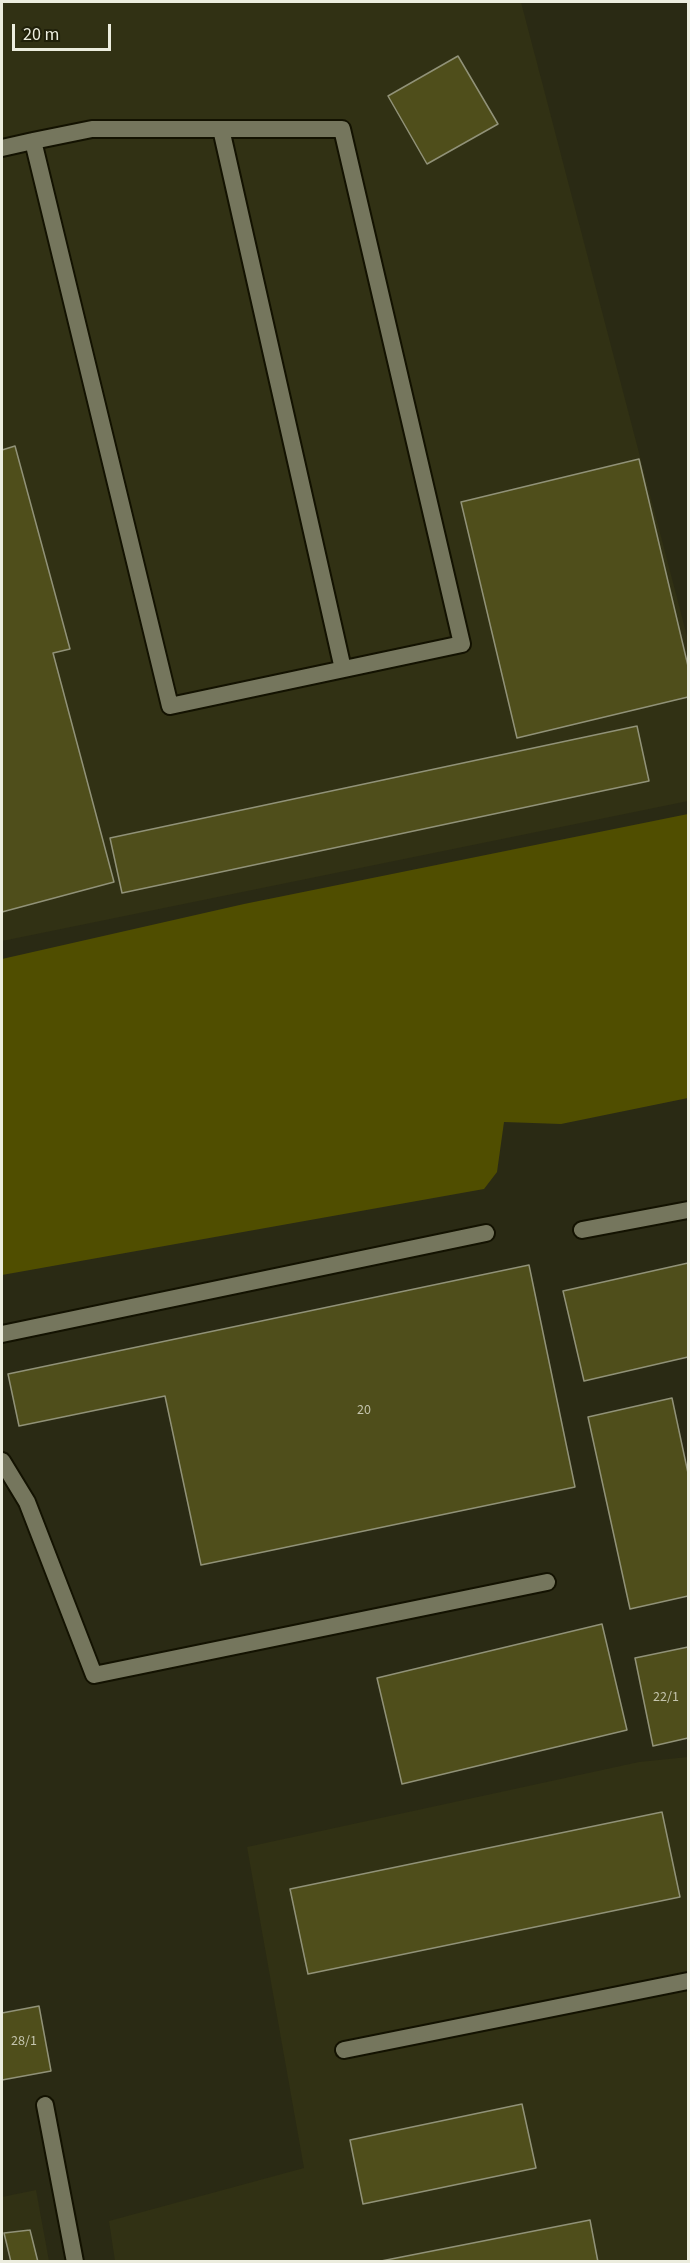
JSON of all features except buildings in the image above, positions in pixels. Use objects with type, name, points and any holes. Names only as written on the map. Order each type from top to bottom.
[{"type":"lane","points":[[2,148],[33,141],[92,129],[342,129],[462,644],[170,706],[33,141]]},
{"type":"lane","points":[[221,129],[343,669]]},
{"type":"lane","points":[[582,1230],[688,1210]]},
{"type":"lane","points":[[2,1334],[486,1233]]},
{"type":"lane","points":[[2,1461],[27,1502],[94,1675],[547,1582]]},
{"type":"lane","points":[[344,2050],[688,1981]]},
{"type":"lane","points":[[45,2105],[75,2262]]},
{"type":"shaded area","points":[[2,2],[521,2],[688,640],[688,801],[2,941]]},
{"type":"shaded area","points":[[688,814],[688,1098],[561,1124],[504,1122],[497,1172],[484,1189],[2,1275],[2,959],[244,904]]},
{"type":"shaded area","points":[[688,1757],[688,2261],[115,2261],[109,2221],[304,2168],[247,1847],[639,1762]]},
{"type":"shaded area","points":[[36,2190],[49,2261],[2,2262],[2,2197]]}]
